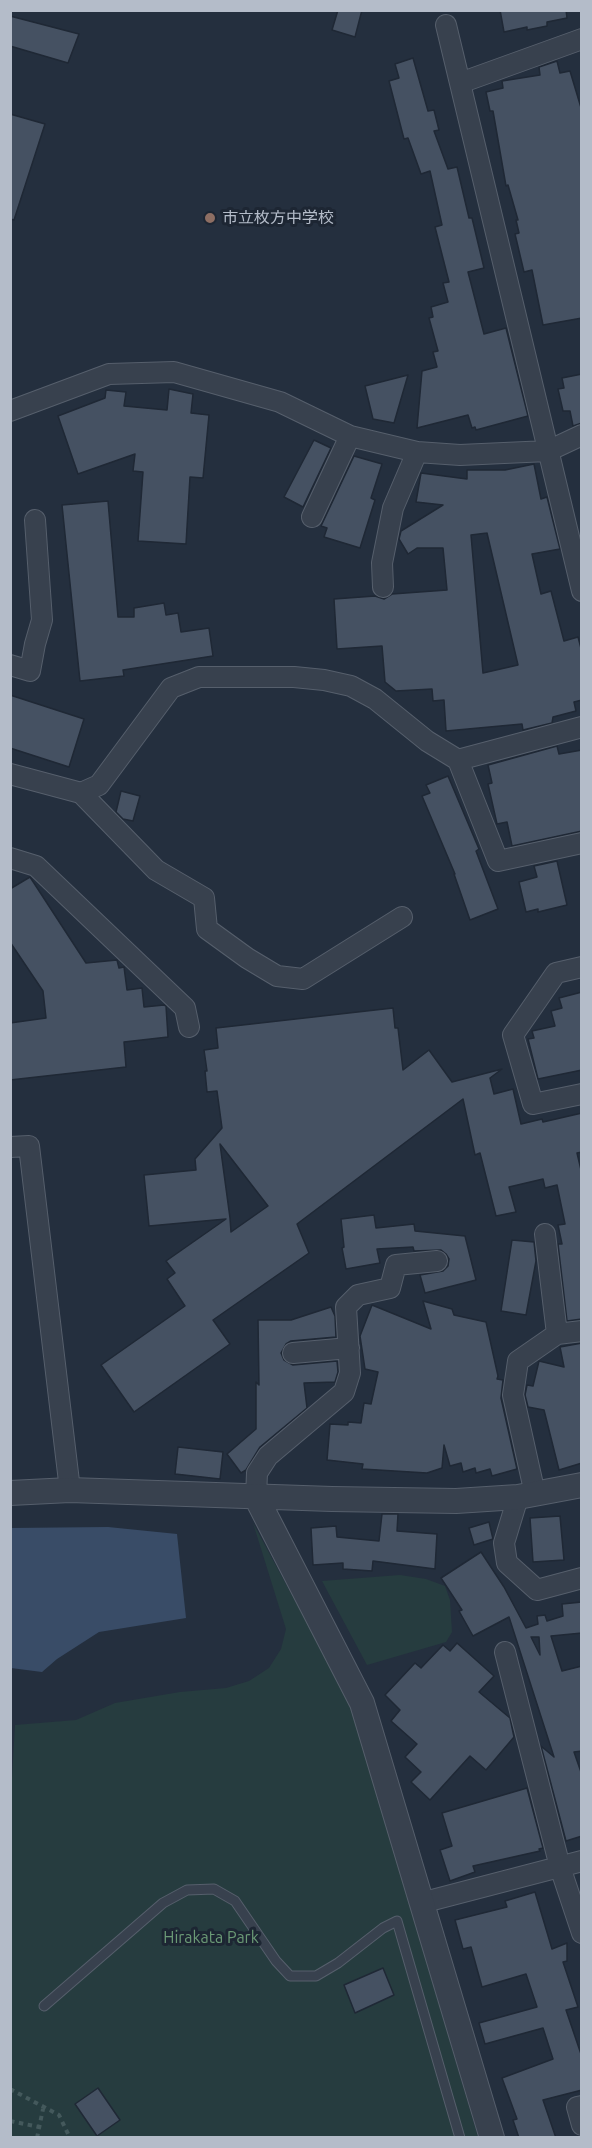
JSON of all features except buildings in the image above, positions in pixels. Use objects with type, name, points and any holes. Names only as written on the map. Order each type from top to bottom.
[{"type":"street","points":[[446,26],[582,591]]},
{"type":"street","points":[[460,83],[582,39]]},
{"type":"street","points":[[10,411],[109,374],[174,372],[279,402],[350,436],[417,452],[460,455],[548,451],[582,435]]},
{"type":"street","points":[[312,517],[350,436]]},
{"type":"street","points":[[383,587],[382,563],[393,508],[417,452]]},
{"type":"street","points":[[10,664],[30,671],[42,620],[35,520]]},
{"type":"street","points":[[81,793],[99,785],[171,688],[199,677],[294,677],[351,686],[375,699],[427,741],[458,760],[498,861],[582,843]]},
{"type":"street","points":[[458,760],[582,727]]},
{"type":"street","points":[[10,774],[81,793],[156,870],[204,898],[207,929],[247,958],[278,976],[303,979],[402,917]]},
{"type":"street","points":[[10,858],[36,866],[185,1008],[189,1028]]},
{"type":"street","points":[[582,967],[556,973],[513,1035],[533,1104],[582,1094]]},
{"type":"street","points":[[10,1147],[29,1146],[70,1490]]},
{"type":"street","points":[[545,1234],[557,1334]]},
{"type":"street","points":[[437,1261],[396,1265],[390,1288],[358,1295],[346,1307],[350,1373],[344,1392],[268,1456],[256,1473],[256,1497],[324,1637],[362,1702],[492,2138]]},
{"type":"street","points":[[582,1331],[557,1334],[518,1361],[513,1395],[527,1496],[504,1544],[507,1563],[537,1590],[582,1578]]},
{"type":"street","points":[[293,1353],[349,1348]]},
{"type":"street","points":[[10,1492],[70,1490],[456,1501],[527,1496],[582,1485]]},
{"type":"street","points":[[505,1652],[560,1867],[582,1933]]},
{"type":"street","points":[[421,1903],[582,1861]]},
{"type":"street","points":[[582,2106],[577,2107],[582,2125]]},
{"type":"lane","points":[[44,2006],[163,1903],[187,1890],[214,1889],[235,1901],[276,1961],[290,1976],[316,1976],[338,1963],[383,1928],[397,1921],[460,2138]]},
{"type":"path","points":[[10,2089],[43,2109],[59,2115],[70,2138]]},
{"type":"path","points":[[37,2138],[43,2109]]},
{"type":"path","points":[[10,2121],[39,2127]]},
{"type":"green space","name":"Hirakata Park","points":[[253,1523],[351,1705],[478,2137],[11,2138],[10,1812],[15,1725],[76,1720],[115,1703],[180,1692],[226,1688],[249,1681],[269,1668],[281,1649],[286,1629]]},
{"type":"green space","points":[[400,1575],[426,1579],[445,1586],[450,1600],[452,1632],[446,1642],[367,1665],[322,1581]]},
{"type":"water","points":[[108,1527],[177,1534],[186,1618],[99,1632],[57,1659],[42,1672],[11,1668],[11,1528]]},
{"type":"place","name":"市立枚方中学校","points":[[210,218]]}]
